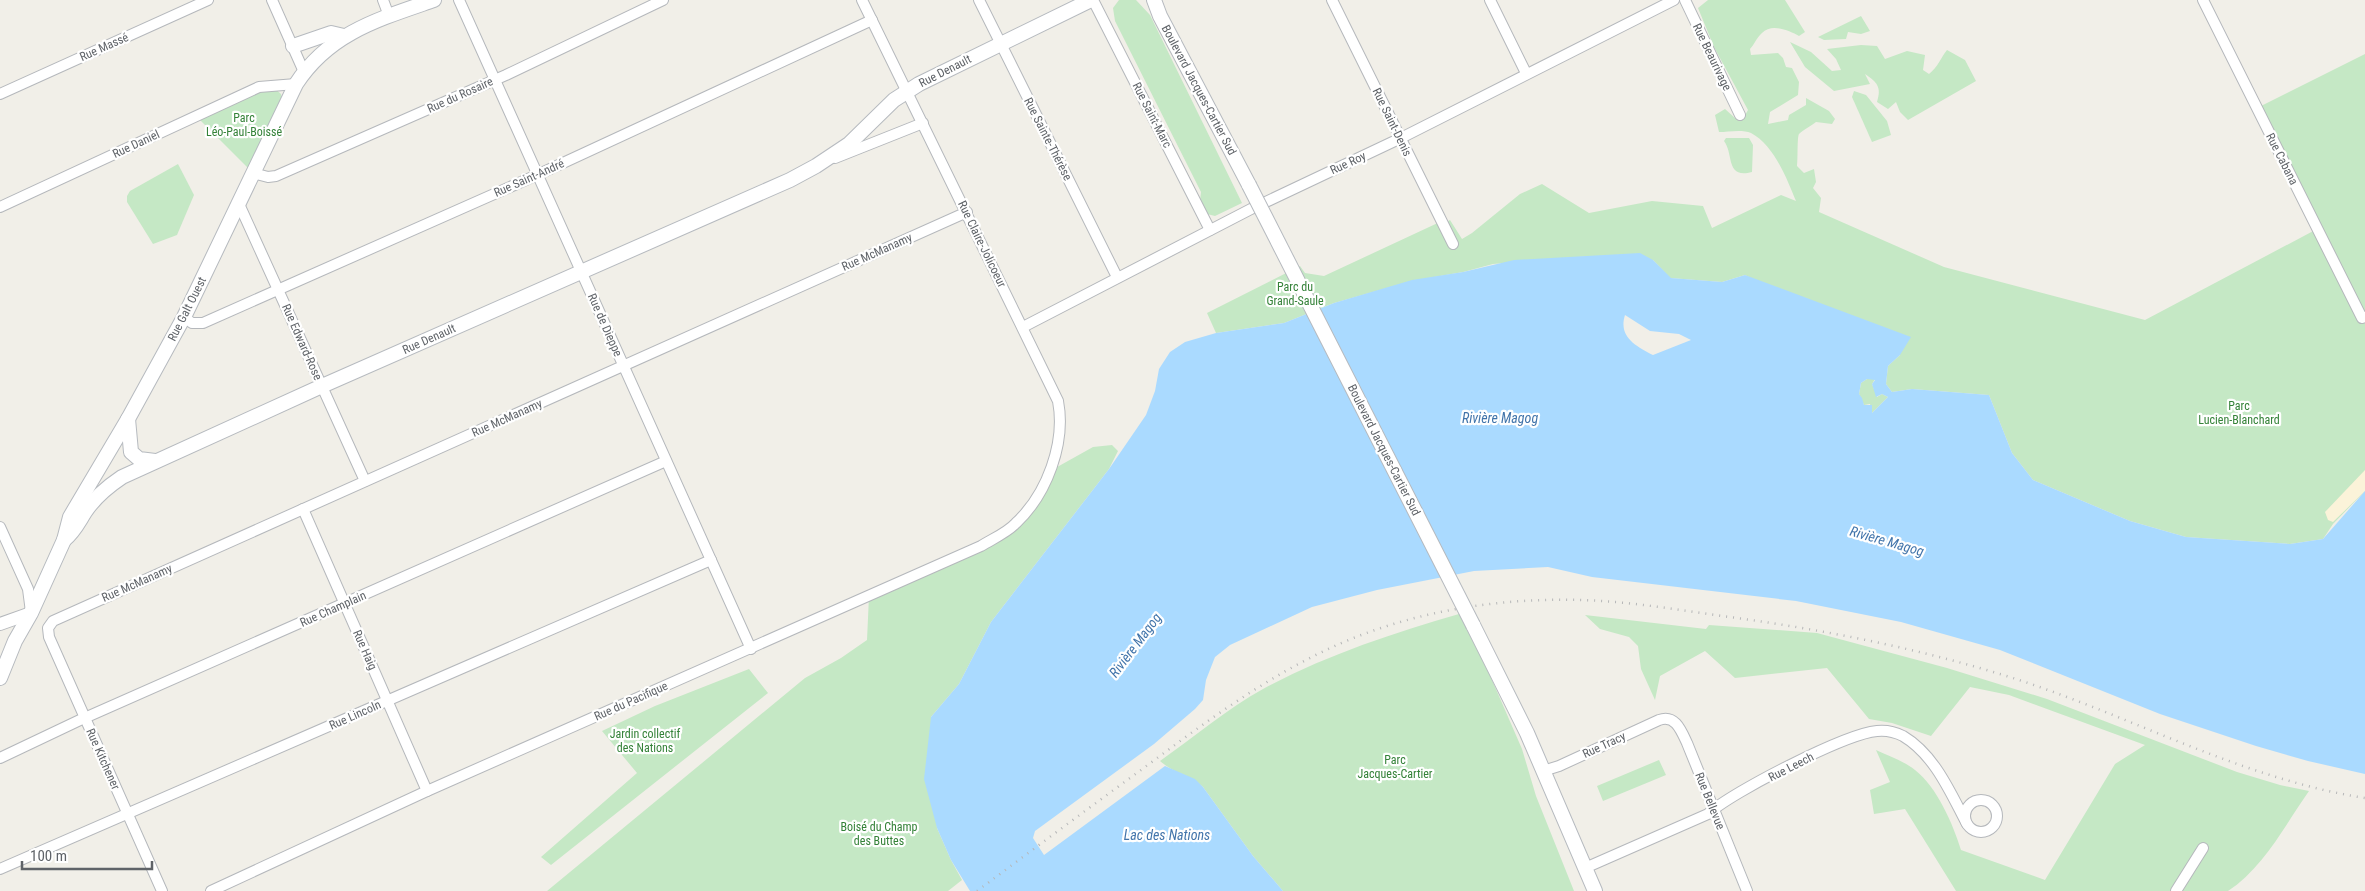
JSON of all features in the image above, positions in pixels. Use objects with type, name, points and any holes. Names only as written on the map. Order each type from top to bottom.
[{"type":"main road","name":"Rue Galt Ouest","points":[[0,678],[15,641],[31,613],[64,540],[70,517],[128,419],[184,317],[296,84],[304,72],[323,52],[344,36],[389,16],[434,0]]},
{"type":"main road","name":"Rue Denault","points":[[64,540],[72,534],[94,500],[109,485],[156,461],[322,386],[582,273],[816,166],[849,144],[894,100],[907,92],[1000,43],[1092,0]]},
{"type":"main road","name":"Boulevard Jacques-Cartier Sud","points":[[1146,0],[1160,16]]},
{"type":"main road","name":"Boulevard Jacques-Cartier Sud","points":[[1154,0],[1160,16],[1249,185],[1474,625],[1521,720],[1595,891]]},
{"type":"main road","points":[[293,46],[331,33],[344,36]]},
{"type":"main road","points":[[128,419],[130,452],[139,459],[156,461]]},
{"type":"street","name":"Rue Massé","points":[[0,94],[208,0]]},
{"type":"street","points":[[272,0],[304,72]]},
{"type":"street","points":[[383,0],[389,16]]},
{"type":"street","name":"Rue de Dieppe","points":[[459,0],[751,649]]},
{"type":"street","name":"Rue du Rosaire","points":[[253,173],[268,177],[276,176],[495,80],[664,0]]},
{"type":"street","name":"Rue Claire-Jolicoeur","points":[[862,0],[1058,401],[1061,416],[1059,440],[1050,471],[1038,495]]},
{"type":"street","name":"Rue Sainte-Thérèse","points":[[979,0],[1118,278]]},
{"type":"street","name":"Rue Saint-Marc","points":[[1092,0],[1210,230]]},
{"type":"street","name":"Rue Saint-Denis","points":[[1332,0],[1453,244]]},
{"type":"street","points":[[1490,0],[1526,73]]},
{"type":"street","name":"Rue Roy","points":[[1023,327],[1210,230],[1400,138],[1674,0]]},
{"type":"street","name":"Rue Beaurivage","points":[[1685,0],[1740,114]]},
{"type":"street","name":"Rue Cabana","points":[[2203,0],[2364,317]]},
{"type":"street","name":"Rue Saint-André","points":[[184,317],[192,323],[203,323],[537,175],[872,20]]},
{"type":"street","name":"Rue Daniel","points":[[0,207],[259,87],[296,84]]},
{"type":"street","points":[[273,87],[281,94],[284,106]]},
{"type":"street","name":"Rue Denault","points":[[816,166],[923,123]]},
{"type":"street","name":"Rue Edward-Rose","points":[[239,204],[365,481]]},
{"type":"street","name":"Rue McManamy","points":[[49,626],[53,621],[74,611],[967,212]]},
{"type":"street","name":"Rue Champlain","points":[[0,758],[85,718],[666,461]]},
{"type":"street","name":"Rue du Pacifique","points":[[211,891],[428,792],[981,546],[1015,525],[1027,513],[1038,495]]},
{"type":"street","name":"Rue Haig","points":[[303,509],[428,792]]},
{"type":"street","points":[[0,527],[28,589],[31,613],[0,624]]},
{"type":"street","name":"Rue Lincoln","points":[[0,869],[711,560]]},
{"type":"street","name":"Rue Kitchener","points":[[49,626],[50,637],[162,891]]},
{"type":"street","name":"Rue Tracy","points":[[1543,771],[1559,766],[1665,718]]},
{"type":"street","name":"Rue Bellevue","points":[[1665,718],[1672,719],[1680,728],[1748,891]]},
{"type":"street","name":"Rue Leech","points":[[1585,868],[1708,814],[1809,756],[1861,735],[1877,731],[1889,731],[1908,740],[1925,756],[1938,772],[1967,824]]},
{"type":"street","points":[[2176,891],[2203,848]]},
{"type":"green space","points":[[1119,0],[1136,0],[1150,15],[1242,203],[1215,216],[1207,214],[1200,201],[1201,192],[1115,21],[1113,8]]},
{"type":"green space","name":"Parc Lucien-Blanchard","points":[[1708,0],[1785,0],[1805,32],[1799,36],[1785,30],[1770,28],[1760,35],[1750,49],[1751,55],[1778,53],[1783,58],[1786,67],[1792,68],[1799,82],[1798,95],[1770,112],[1768,124],[1788,120],[1789,115],[1806,105],[1806,98],[1829,111],[1835,119],[1832,124],[1816,122],[1798,136],[1797,166],[1804,173],[1814,169],[1816,182],[1813,188],[1821,198],[1819,212],[1944,267],[2145,320],[2317,229],[2257,108],[2365,54],[2365,491],[2333,524],[2323,539],[2290,544],[2186,537],[2130,521],[2033,480],[2012,453],[1989,395],[1912,389],[1892,392],[1886,384],[1888,366],[1900,355],[1745,275],[1722,282],[1670,278],[1653,260],[1601,256],[1493,264],[1463,272],[1412,281],[1334,303],[1284,323],[1216,333],[1207,313],[1300,266],[1305,273],[1324,276],[1442,221],[1443,224],[1450,220],[1462,239],[1520,194],[1542,184],[1589,213],[1652,201],[1703,206],[1712,228],[1781,195],[1796,201],[1779,163],[1759,138],[1743,131],[1719,132],[1715,115],[1725,109],[1735,118],[1744,117],[1748,110],[1714,47],[1698,8]]},
{"type":"green space","points":[[1861,16],[1870,31],[1861,34],[1848,32],[1846,39],[1824,40],[1818,37]]},
{"type":"green space","points":[[1790,42],[1811,52],[1832,71],[1841,70],[1836,59],[1827,49],[1861,45],[1877,46],[1885,59],[1907,51],[1925,55],[1923,70],[1929,74],[1937,66],[1947,50],[1965,60],[1976,81],[1908,120],[1900,112],[1896,102],[1888,109],[1877,102],[1879,89],[1873,80],[1865,74],[1870,84],[1834,91],[1805,67]]},
{"type":"green space","name":"Parc Léo-Paul-Boissé","points":[[273,87],[281,94],[284,106],[253,173],[197,117]]},
{"type":"green space","points":[[1854,91],[1866,95],[1887,121],[1891,135],[1872,142],[1852,97]]},
{"type":"green space","points":[[1726,138],[1749,138],[1753,145],[1752,172],[1743,173],[1734,169],[1724,141]]},
{"type":"green space","points":[[178,164],[194,195],[177,235],[153,244],[127,202],[127,196],[130,191]]},
{"type":"green space","points":[[1867,379],[1875,379],[1872,384],[1877,397],[1882,394],[1888,397],[1872,413],[1870,404],[1864,405],[1859,394],[1861,383]]},
{"type":"green space","name":"Boisé du Champ des Buttes","points":[[1112,445],[1118,451],[1109,469],[991,622],[959,684],[931,717],[937,828],[962,880],[948,891],[547,891],[805,678],[841,658],[867,640],[869,596],[1015,525],[1050,471],[1093,447]]},
{"type":"green space","name":"Parc Jacques-Cartier","points":[[1459,614],[1482,657],[1522,749],[1536,796],[1574,891],[1283,891],[1253,856],[1203,787],[1160,761],[1236,705],[1286,677],[1359,646]]},
{"type":"green space","points":[[1585,615],[1706,629],[1709,625],[1817,633],[1947,668],[2047,699],[2237,772],[2280,785],[2309,791],[2263,858],[2241,881],[2228,891],[1956,891],[1905,809],[1874,814],[1870,790],[1890,782],[1876,750],[1906,764],[1923,777],[1943,807],[1954,829],[1961,850],[2045,880],[2115,764],[2145,745],[2009,695],[1970,687],[1931,736],[1892,723],[1869,719],[1827,668],[1735,678],[1705,651],[1660,676],[1655,700],[1641,669],[1638,646],[1629,637],[1600,629]]},
{"type":"green space","name":"Jardin collectif des Nations","points":[[749,669],[768,693],[551,865],[541,857],[637,773],[602,731],[655,706]]},
{"type":"green space","points":[[1659,760],[1666,775],[1603,801],[1597,786]]},
{"type":"sand","points":[[2365,470],[2365,491],[2333,522],[2328,520],[2325,512]]},
{"type":"water","name":"Rivière Magog","points":[[1640,253],[1653,260],[1671,278],[1722,282],[1745,275],[1911,337],[1900,355],[1888,366],[1886,384],[1892,392],[1912,389],[1989,395],[2012,453],[2033,480],[2130,521],[2186,537],[2290,544],[2323,539],[2365,491],[2365,774],[2308,761],[2256,746],[2160,714],[2000,650],[1901,622],[1796,601],[1592,577],[1548,567],[1474,571],[1377,590],[1312,607],[1230,645],[1215,657],[1206,680],[1203,700],[1195,709],[1154,744],[1035,831],[1033,838],[1044,855],[1165,766],[1195,779],[1203,787],[1253,856],[1283,891],[970,891],[951,860],[937,828],[924,779],[931,717],[959,684],[991,622],[1109,469],[1146,415],[1155,391],[1159,369],[1170,352],[1185,342],[1216,333],[1284,323],[1334,303],[1412,280],[1463,272],[1514,260]],"holes":[[[1625,315],[1650,331],[1679,334],[1691,340],[1653,355],[1640,348],[1626,335],[1623,323]],[[1867,379],[1875,380],[1872,384],[1876,397],[1882,394],[1888,397],[1872,413],[1872,405],[1864,405],[1859,394],[1861,383]]]},
{"type":"railway","points":[[977,891],[1207,722],[1275,677],[1324,651],[1390,625],[1460,608],[1495,603],[1567,600],[1653,606],[1772,623],[1878,642],[2016,679],[2060,694],[2189,746],[2275,777],[2365,798]]},
{"type":"park label","name":"Parc du Grand-Saule","points":[[1295,294]]},
{"type":"water label","name":"Lac des Nations","points":[[1167,835]]}]
